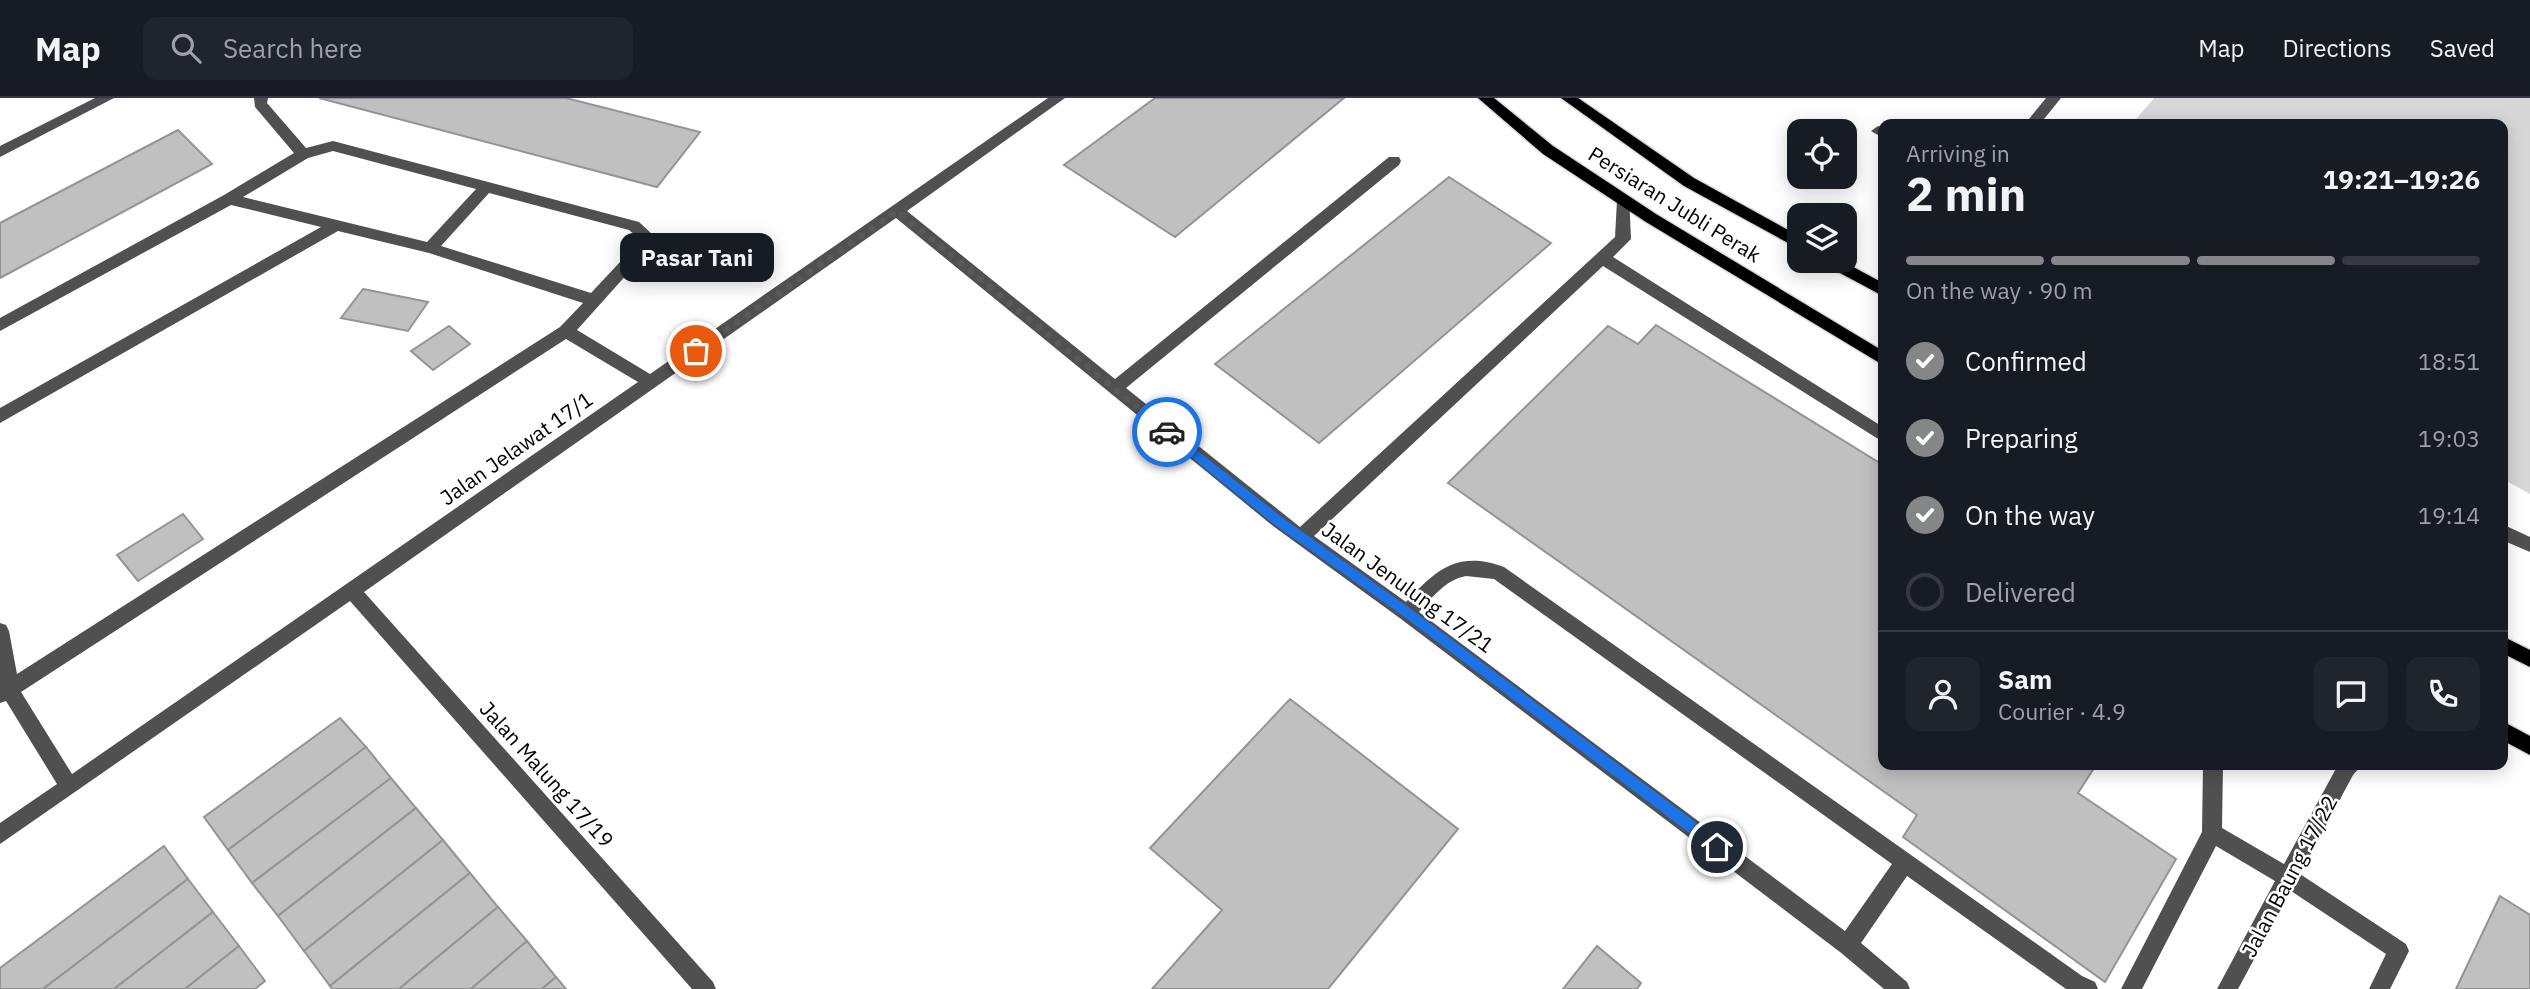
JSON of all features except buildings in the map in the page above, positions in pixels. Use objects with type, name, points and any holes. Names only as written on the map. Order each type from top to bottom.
[{"type":"main road","name":"Persiaran Jubli Perak","points":[[1485,98],[1549,150],[1624,200],[1878,356]]},
{"type":"main road","name":"Persiaran Jubli Perak","points":[[1568,98],[1689,182],[1787,236]]},
{"type":"main road","points":[[1852,273],[1878,287]]},
{"type":"main road","points":[[2508,647],[2530,659]]},
{"type":"main road","points":[[2508,733],[2530,746]]},
{"type":"street","points":[[0,152],[107,98]]},
{"type":"street","points":[[261,98],[260,104],[303,154]]},
{"type":"street","name":"Jalan Jelawat 17/1","points":[[0,835],[897,211],[1035,104],[1058,98]]},
{"type":"street","points":[[2036,119],[2054,98]]},
{"type":"street","points":[[0,325],[229,199],[303,154],[333,146],[634,226],[644,234],[641,249],[566,331],[5,693]]},
{"type":"street","points":[[1115,388],[1394,161]]},
{"type":"street","points":[[429,248],[487,186]]},
{"type":"street","points":[[229,199],[429,248],[596,301]]},
{"type":"street","points":[[1301,537],[1623,239],[1624,200]]},
{"type":"street","name":"Jalan Jenulung 17/21","points":[[897,211],[1301,537],[1407,613],[1847,945],[1900,989]]},
{"type":"street","points":[[0,416],[337,225]]},
{"type":"street","points":[[1602,258],[1878,432]]},
{"type":"street","points":[[566,331],[651,382]]},
{"type":"street","points":[[2508,534],[2530,545]]},
{"type":"street","points":[[1407,613],[1450,569],[1467,567],[1498,572],[2075,984],[2088,989]]},
{"type":"street","name":"Jalan Malung 17/19","points":[[352,591],[623,892],[706,989]]},
{"type":"street","points":[[0,631],[5,693],[69,787]]},
{"type":"street","points":[[2131,989],[2212,833],[2213,770]]},
{"type":"street","name":"Jalan Baung 17/22","points":[[2227,989],[2346,770]]},
{"type":"street","points":[[2212,833],[2289,878],[2399,951],[2379,989]]},
{"type":"street","points":[[1847,945],[1905,862]]},
{"type":"shaded area","points":[[2154,98],[2530,98],[2530,494],[2508,482],[2508,119],[2136,119]]},
{"type":"way so far","points":[[696,351],[897,211],[1167,432]]},
{"type":"place","name":"Pasar Tani","points":[[696,351]]},
{"type":"route","points":[[1167,432],[1279,521],[1407,613],[1717,847]]}]
